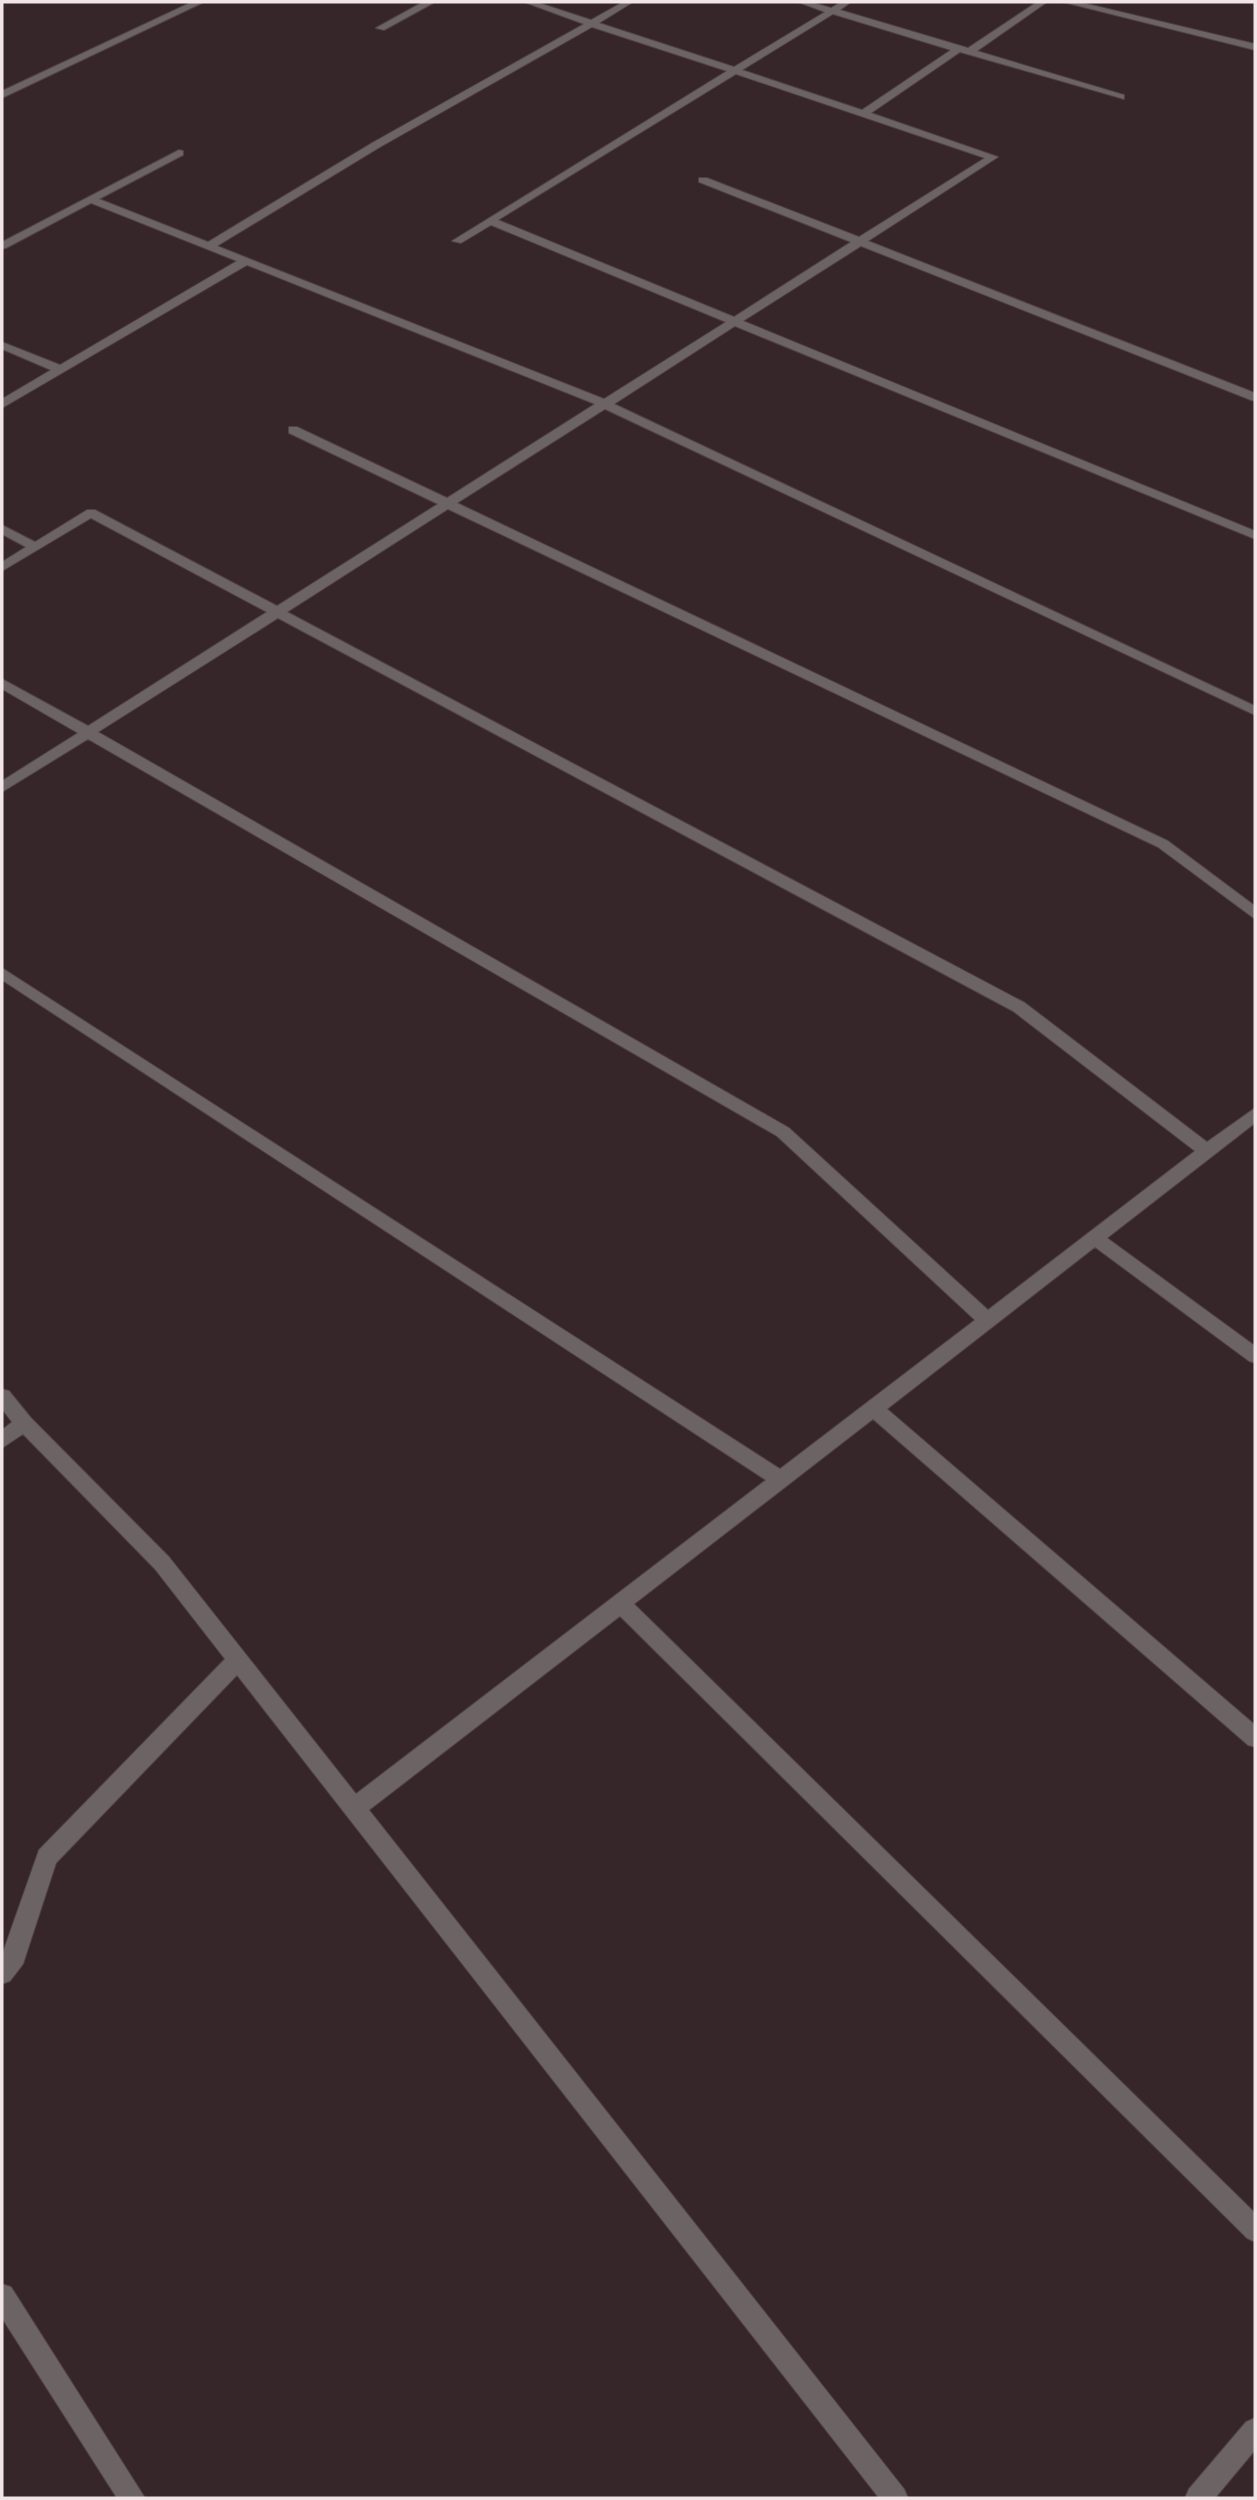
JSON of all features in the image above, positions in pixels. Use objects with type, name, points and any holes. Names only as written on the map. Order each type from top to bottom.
[{"type":"street","points":[[2,95],[199,2]]},
{"type":"street","points":[[381,28],[430,2]]},
{"type":"street","points":[[2,787],[993,157],[528,2]]},
{"type":"street","points":[[208,247],[376,145],[629,2]]},
{"type":"street","points":[[802,2],[1120,97]]},
{"type":"street","points":[[457,241],[847,2]]},
{"type":"street","points":[[863,114],[1043,2]]},
{"type":"street","points":[[1068,2],[1255,47]]},
{"type":"street","points":[[2,246],[179,153]]},
{"type":"street","points":[[703,180],[1255,397]]},
{"type":"street","points":[[90,199],[605,404],[1255,711]]},
{"type":"street","points":[[490,221],[1255,535]]},
{"type":"street","points":[[2,404],[246,261]]},
{"type":"street","points":[[2,345],[61,370]]},
{"type":"street","points":[[293,430],[1163,844],[1255,914]]},
{"type":"street","points":[[2,567],[91,513],[1019,1007],[1207,1151]]},
{"type":"street","points":[[2,529],[35,547]]},
{"type":"street","points":[[2,682],[783,1132],[988,1320]]},
{"type":"street","points":[[2,972],[781,1479]]},
{"type":"street","points":[[355,1808],[1255,1114]]},
{"type":"street","points":[[1095,1238],[1255,1356]]},
{"type":"street","points":[[2,1396],[24,1423],[162,1563],[895,2498]]},
{"type":"street","points":[[873,1408],[1255,1738]]},
{"type":"street","points":[[2,1440],[24,1423]]},
{"type":"street","points":[[620,1603],[1255,2230]]},
{"type":"street","points":[[2,1973],[15,1956],[47,1857],[238,1660]]},
{"type":"street","points":[[2,2296],[132,2498]]},
{"type":"street","points":[[1199,2498],[1255,2431]]}]
